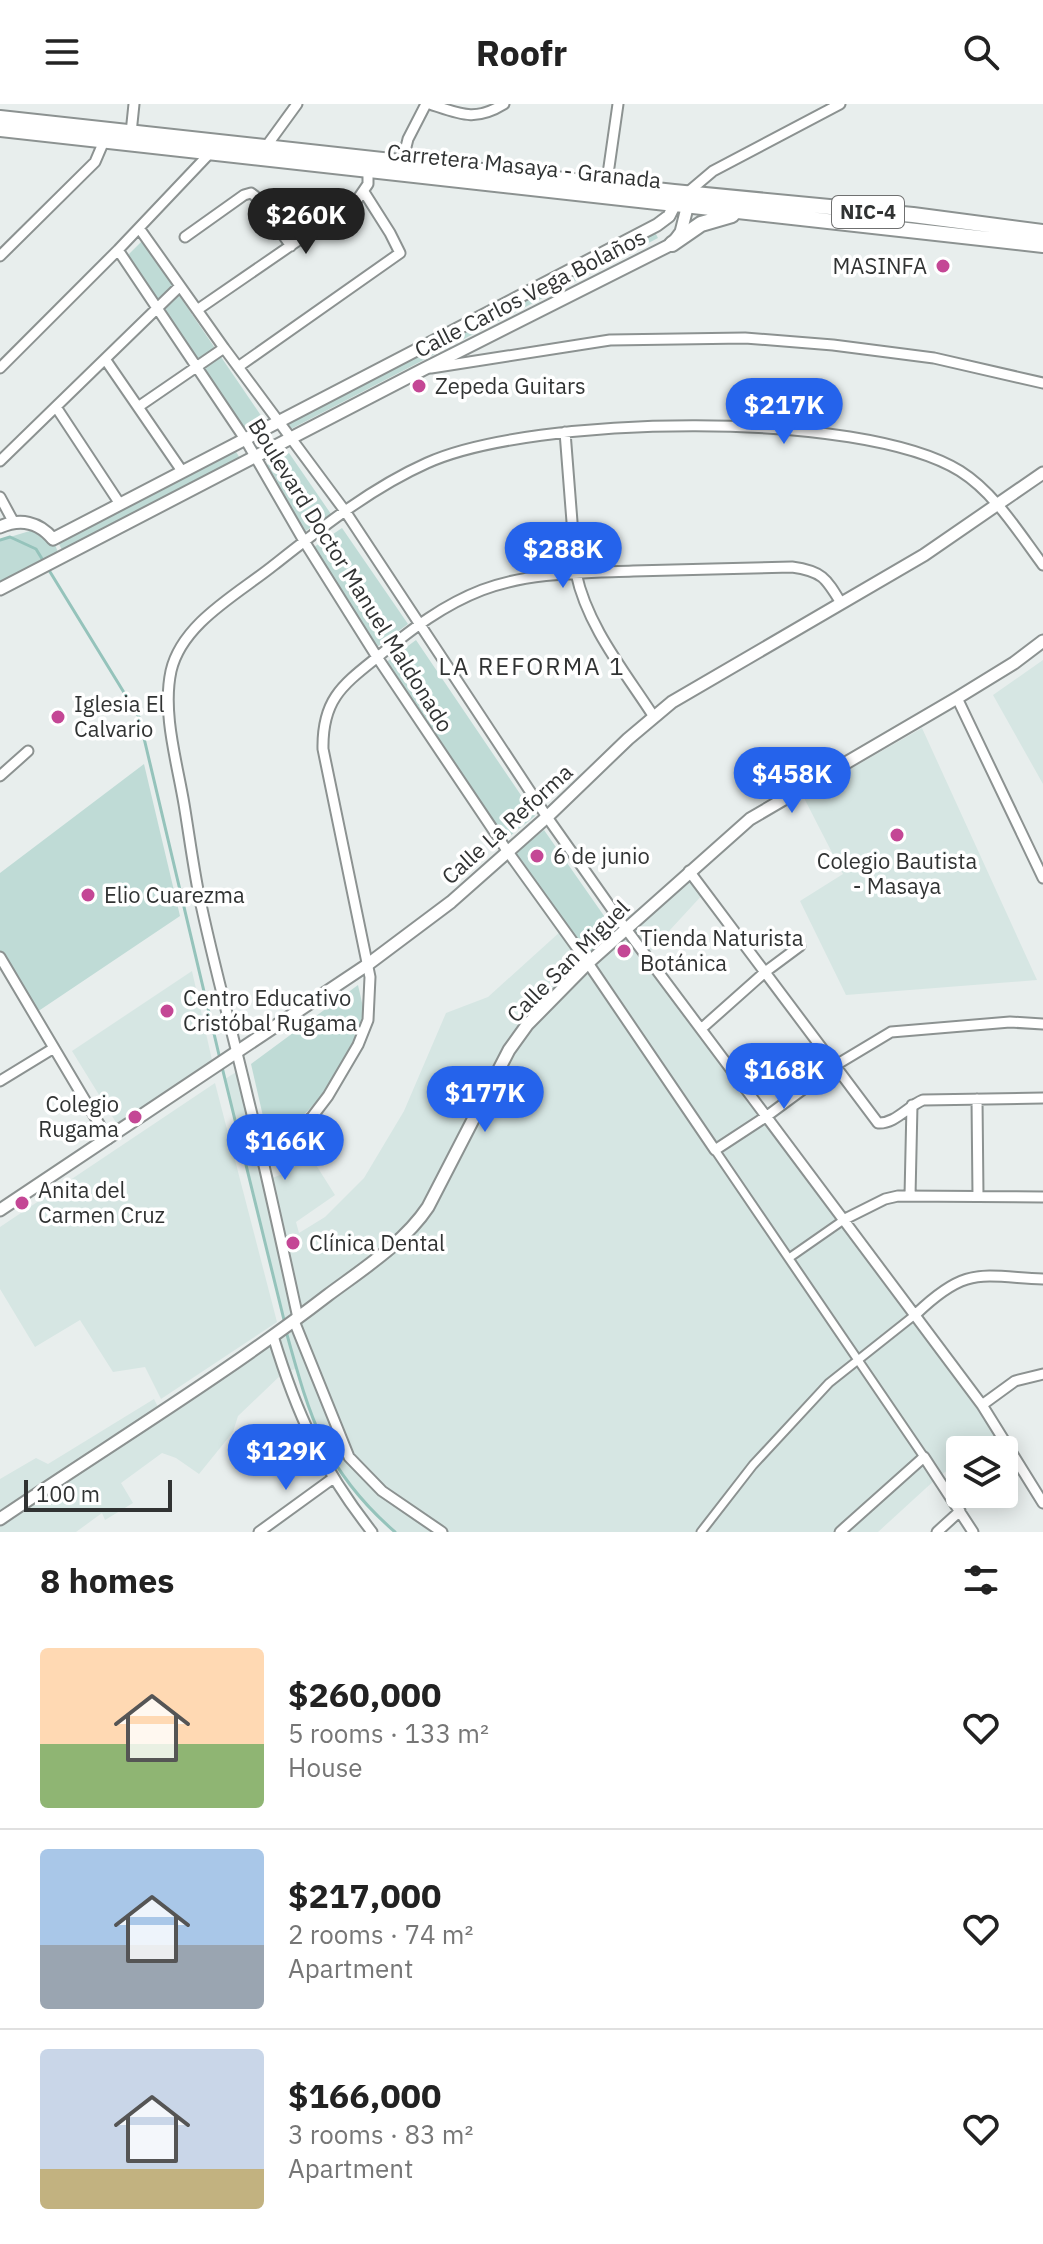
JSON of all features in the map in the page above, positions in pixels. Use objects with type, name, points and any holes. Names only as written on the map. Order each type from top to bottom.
[{"type":"highway","name":"Carretera Masaya - Granada","points":[[0,118],[402,163],[749,212],[1043,245]]},
{"type":"highway","name":"Carretera Masaya - Granada","points":[[0,129],[368,171],[606,190]]},
{"type":"highway","name":"Carretera Masaya - Granada","points":[[683,201],[913,215],[1043,232]]},
{"type":"highway","points":[[672,244],[701,224],[749,212]]},
{"type":"street","points":[[131,133],[134,104]]},
{"type":"street","points":[[265,148],[297,104]]},
{"type":"street","points":[[402,163],[408,139],[428,104],[478,116],[504,104]]},
{"type":"street","points":[[606,190],[618,104]]},
{"type":"street","points":[[683,201],[713,171],[840,104]]},
{"type":"street","points":[[0,256],[95,162],[104,141]]},
{"type":"street","points":[[0,368],[211,152]]},
{"type":"street","points":[[197,310],[357,200],[368,184],[368,171]]},
{"type":"street","points":[[238,367],[400,253],[364,192]]},
{"type":"street","points":[[185,237],[251,193],[291,246]]},
{"type":"street","name":"Calle Carlos Vega Bolaños","points":[[0,589],[672,244],[681,232],[683,201]]},
{"type":"street","name":"Calle Carlos Vega Bolaños","points":[[53,539],[657,225],[683,201]]},
{"type":"street","name":"Boulevard Doctor Manuel Maldonado","points":[[139,228],[345,511],[547,817],[626,929],[916,1314],[982,1405],[1043,1503]]},
{"type":"street","name":"Boulevard Doctor Manuel Maldonado","points":[[118,250],[198,365],[377,657],[508,852],[588,963],[860,1359],[924,1457]]},
{"type":"street","points":[[0,461],[180,286]]},
{"type":"street","points":[[424,369],[610,340],[745,338],[934,358],[1043,383]]},
{"type":"street","points":[[138,407],[224,348]]},
{"type":"street","points":[[105,359],[182,471]]},
{"type":"street","points":[[56,407],[120,504]]},
{"type":"street","points":[[440,1531],[382,1491],[349,1457],[294,1321],[263,1158],[235,1054],[199,894],[174,747],[169,704],[170,679],[180,649],[199,624],[304,541],[345,511],[408,473],[445,456],[520,437],[565,432],[721,427],[794,430],[877,442],[934,458],[962,472],[997,506],[1043,565]]},
{"type":"street","points":[[565,432],[576,573],[581,595],[589,614],[654,717]]},
{"type":"street","name":"Calle La Reforma","points":[[0,1210],[367,965],[451,902],[672,702],[924,555],[1043,473]]},
{"type":"street","points":[[0,497],[13,521]]},
{"type":"street","points":[[0,527],[13,521],[27,522],[45,530],[53,539],[56,560]]},
{"type":"street","points":[[263,1158],[312,1117],[328,1096],[358,1045],[368,1020],[370,990],[367,965],[322,732],[328,711],[342,686],[354,673],[418,623],[484,589],[523,579],[576,573],[792,567],[815,571],[823,577],[841,603]]},
{"type":"street","name":"Calle San Miguel","points":[[0,1519],[275,1335],[417,1223],[509,1050],[527,1025],[588,963],[750,819],[957,698],[1043,641]]},
{"type":"street","points":[[957,698],[1043,878]]},
{"type":"street","points":[[0,776],[28,751]]},
{"type":"street","points":[[689,871],[878,1123],[888,1123],[923,1100],[1043,1098]]},
{"type":"street","points":[[701,1029],[765,972],[800,946]]},
{"type":"street","points":[[0,957],[108,1139]]},
{"type":"street","points":[[715,1150],[836,1065],[891,1032],[1010,1022],[1043,1024]]},
{"type":"street","points":[[0,1081],[54,1048]]},
{"type":"street","points":[[977,1099],[978,1196]]},
{"type":"street","points":[[910,1196],[912,1105]]},
{"type":"street","points":[[789,1258],[845,1219],[885,1199],[910,1196],[1043,1197]]},
{"type":"street","points":[[701,1532],[753,1465],[829,1383],[916,1314],[941,1290],[970,1275],[1043,1279]]},
{"type":"street","points":[[275,1335],[299,1416],[332,1479],[372,1532]]},
{"type":"street","points":[[982,1405],[1015,1381],[1043,1374]]},
{"type":"street","points":[[840,1532],[924,1457],[973,1532]]},
{"type":"street","points":[[259,1532],[332,1479]]},
{"type":"street","points":[[937,1532],[960,1511]]},
{"type":"shaded area","points":[[1043,660],[1043,784],[993,695]]},
{"type":"shaded area","name":"Colegio Bautista - Masaya","points":[[922,728],[1037,980],[846,995],[800,901],[843,874],[803,796]]},
{"type":"shaded area","points":[[689,871],[705,892],[646,956],[999,1432],[994,1436],[946,1436],[946,1471],[878,1532],[395,1532],[360,1498],[322,1444],[296,1369],[284,1372],[238,1416],[233,1432],[199,1474],[176,1458],[162,1453],[121,1483],[133,1503],[105,1520],[102,1513],[76,1532],[0,1532],[0,1479],[36,1458],[48,1464],[154,1399],[160,1411],[285,1327],[225,1079],[241,1069],[267,1180],[311,1157],[335,1195],[296,1222],[299,1233],[325,1217],[364,1178],[404,1111],[446,1013],[488,997],[561,931],[588,962]]},
{"type":"shaded area","name":"Centro Educativo Cristóbal Rugama","points":[[192,971],[212,1060],[117,1124],[72,1051]]},
{"type":"shaded area","points":[[215,1083],[277,1322],[161,1399],[145,1367],[113,1372],[80,1320],[35,1347],[0,1289],[0,1227]]},
{"type":"green space","points":[[655,232],[658,238],[289,430],[285,422]]},
{"type":"green space","points":[[142,241],[264,420],[245,430],[128,255]]},
{"type":"green space","points":[[235,450],[241,460],[64,554],[59,544]]},
{"type":"green space","points":[[289,453],[331,514],[304,532],[263,467]]},
{"type":"green space","points":[[342,528],[408,624],[377,647],[314,547]]},
{"type":"green space","points":[[33,530],[53,539],[60,558],[0,589],[0,540]]},
{"type":"green space","points":[[416,640],[535,816],[506,839],[385,663]]},
{"type":"green space","name":"Elio Cuarezma","points":[[144,764],[180,916],[34,1014],[0,958],[0,873]]},
{"type":"green space","points":[[544,830],[616,933],[588,953],[514,854]]},
{"type":"green space","points":[[358,985],[365,1016],[352,1050],[325,1093],[281,1138],[268,1138],[251,1064]]},
{"type":"waterway","points":[[0,540],[10,537],[36,549],[139,717],[220,1059]]},
{"type":"waterway","points":[[222,1067],[285,1324]]},
{"type":"waterway","points":[[286,1331],[303,1390],[323,1441],[351,1487],[395,1532]]},
{"type":"place","name":"MASINFA","points":[[943,266]]},
{"type":"place","name":"Zepeda Guitars","points":[[419,386]]},
{"type":"place","name":"Iglesia El Calvario","points":[[58,717]]},
{"type":"place","name":"Colegio Bautista - Masaya","points":[[897,835]]},
{"type":"place","name":"6 de junio","points":[[537,856]]},
{"type":"place","name":"Elio Cuarezma","points":[[88,895]]},
{"type":"place","name":"Tienda Naturista Botánica","points":[[624,951]]},
{"type":"place","name":"Centro Educativo Cristóbal Rugama","points":[[167,1011]]},
{"type":"place","name":"Colegio Rugama","points":[[135,1117]]},
{"type":"place","name":"Anita del Carmen Cruz","points":[[22,1203]]},
{"type":"place","name":"Clínica Dental","points":[[293,1243]]},
{"type":"district","name":"LA REFORMA 1","points":[[532,667]]}]
